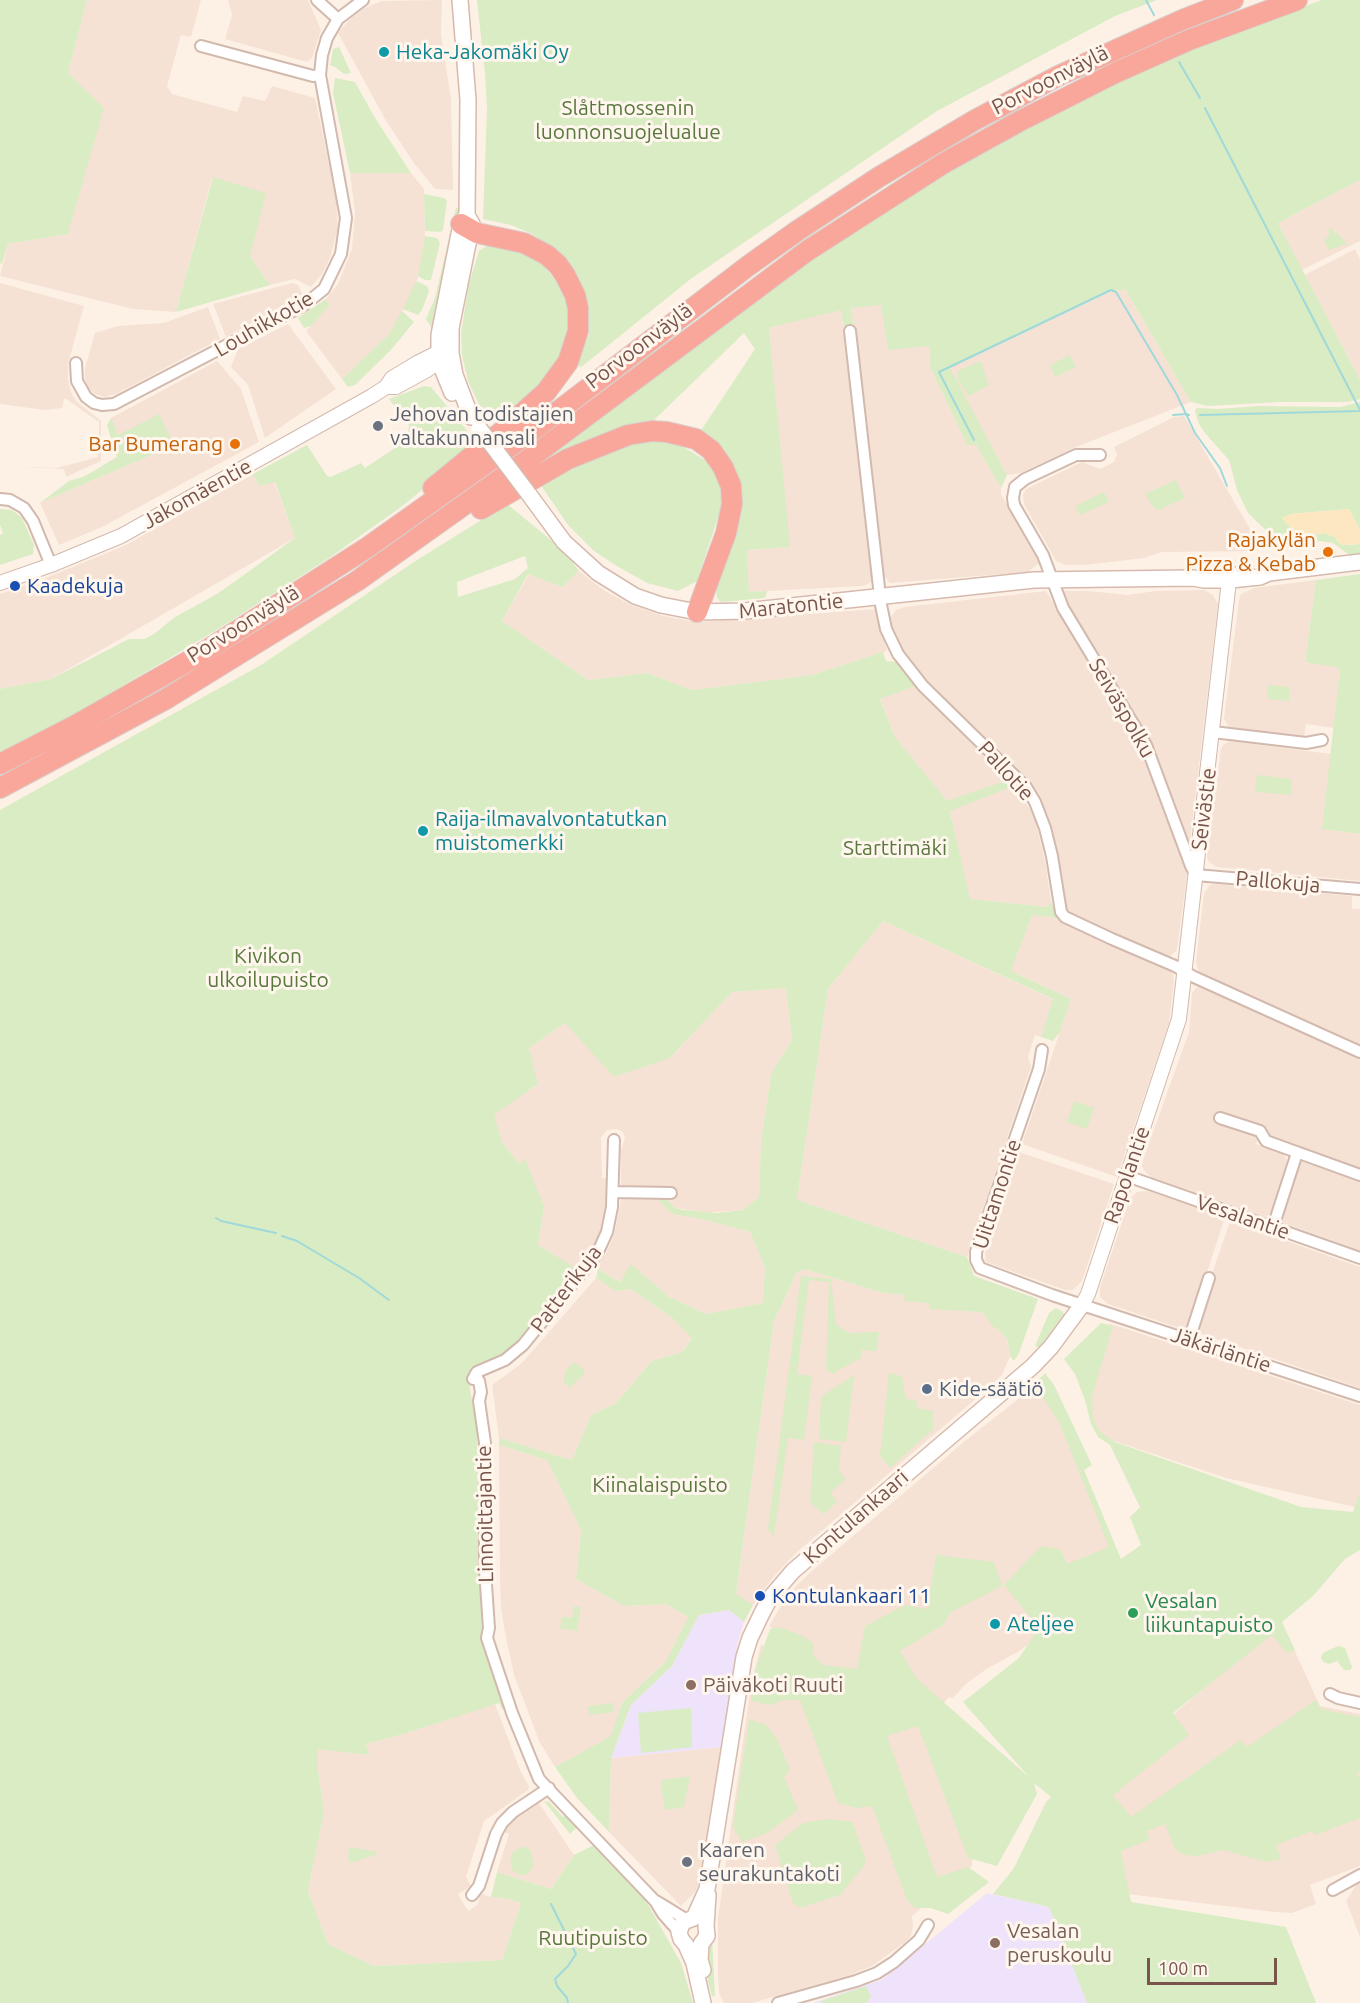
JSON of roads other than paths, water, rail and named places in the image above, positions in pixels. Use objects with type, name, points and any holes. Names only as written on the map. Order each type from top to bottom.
[{"type":"highway","name":"Porvoonväylä","points":[[0,764],[150,684],[368,547],[478,470],[748,266],[879,177],[975,120],[1058,76],[1182,20],[1233,0]]},
{"type":"highway","name":"Porvoonväylä","points":[[0,789],[166,699],[357,581],[537,453],[807,251],[887,198],[978,143],[1087,87],[1189,40],[1297,0]]},
{"type":"highway","points":[[318,579],[363,540],[417,500],[532,405],[557,378],[573,352],[578,331],[578,308],[571,286],[558,265],[547,255],[524,243],[467,223]]},
{"type":"highway","points":[[357,581],[568,459],[628,435],[652,431],[667,432],[696,439],[711,450],[723,467],[731,486],[732,504],[729,523],[697,612]]},
{"type":"main road","points":[[443,355],[451,328],[467,223],[468,100],[460,0]]},
{"type":"main road","name":"Maratontie","points":[[443,355],[445,379],[456,403],[475,423],[564,542],[607,579],[635,596],[661,605],[697,612],[745,611],[1053,580],[1193,578],[1204,573],[1230,576],[1259,570],[1269,573],[1360,562]]},
{"type":"main road","name":"Maratontie","points":[[443,355],[455,375],[475,423]]},
{"type":"main road","name":"Kontulankaari","points":[[711,2003],[692,1931],[707,1889],[744,1657],[756,1624],[770,1598],[793,1571],[1033,1366],[1051,1347],[1082,1305]]},
{"type":"main road","points":[[692,1931],[694,1963],[703,2003]]},
{"type":"street","points":[[318,0],[338,19]]},
{"type":"street","name":"Louhikkotie","points":[[76,363],[77,381],[86,397],[94,403],[114,404],[296,310],[324,289],[341,254],[346,219],[320,75],[324,47],[338,19],[363,0]]},
{"type":"street","points":[[201,46],[304,73],[320,75]]},
{"type":"street","name":"Pallotie","points":[[850,331],[882,614],[889,637],[902,660],[923,686],[1026,787],[1035,802],[1045,828],[1052,856],[1060,912],[1065,917],[1360,1052]]},
{"type":"street","name":"Jakomäentie","points":[[386,387],[396,387],[423,372],[443,355]]},
{"type":"street","name":"Jakomäentie","points":[[0,582],[51,565],[121,536],[386,387],[392,378],[417,363],[443,355]]},
{"type":"street","points":[[423,372],[445,379]]},
{"type":"street","name":"Seiväspolku","points":[[1100,455],[1076,455],[1025,479],[1015,487],[1014,505],[1043,555],[1063,608],[1146,745],[1196,875]]},
{"type":"street","points":[[0,499],[10,500],[24,508],[33,521],[51,565]]},
{"type":"street","name":"Seivästie","points":[[1171,1044],[1180,1011],[1214,732],[1230,576]]},
{"type":"street","points":[[1214,732],[1306,744],[1322,740]]},
{"type":"street","name":"Pallokuja","points":[[1196,875],[1360,889]]},
{"type":"street","name":"Rapolantie","points":[[1082,1305],[1171,1044]]},
{"type":"street","name":"Uittamontie","points":[[1042,1050],[1039,1069],[976,1252],[976,1260],[983,1270],[1082,1305]]},
{"type":"street","points":[[1220,1118],[1260,1131],[1266,1141],[1360,1175]]},
{"type":"street","name":"Patterikuja","points":[[475,1374],[496,1365],[516,1352],[590,1266],[607,1232],[614,1192],[614,1140]]},
{"type":"street","points":[[1273,1227],[1297,1153]]},
{"type":"street","name":"Vesalantie","points":[[1127,1176],[1360,1258]]},
{"type":"street","points":[[614,1192],[671,1193]]},
{"type":"street","points":[[1189,1340],[1209,1278]]},
{"type":"street","name":"Jäkärläntie","points":[[1082,1305],[1360,1396]]},
{"type":"street","name":"Linnoittajantie","points":[[475,1374],[481,1392],[479,1401],[485,1443],[485,1570],[489,1628],[496,1648],[494,1657],[512,1713],[533,1761],[540,1767],[547,1786],[655,1901],[692,1931]]},
{"type":"street","points":[[1330,1694],[1360,1703]]},
{"type":"street","points":[[472,1895],[479,1886],[496,1834],[502,1823],[547,1786]]},
{"type":"street","points":[[1334,1890],[1360,1875]]},
{"type":"street","points":[[778,2003],[876,1973],[894,1962],[919,1940],[928,1925]]},
{"type":"waterway","points":[[1146,0],[1154,15]]},
{"type":"waterway","points":[[1179,62],[1200,98]]},
{"type":"waterway","points":[[1205,108],[1360,410]]},
{"type":"waterway","points":[[974,440],[939,372],[1111,290],[1116,292],[1186,414],[1189,415]]},
{"type":"waterway","points":[[1200,415],[1360,411]]},
{"type":"waterway","points":[[1173,415],[1186,414],[1195,433],[1220,468],[1227,486]]},
{"type":"waterway","points":[[216,1218],[276,1233]]},
{"type":"waterway","points":[[282,1236],[297,1241],[359,1278],[389,1300]]},
{"type":"waterway","points":[[551,1904],[576,1954],[555,1979],[568,2003]]},
{"type":"place","name":"Heka-Jakomäki Oy","points":[[384,52]]},
{"type":"place","name":"Jehovan todistajien valtakunnansali","points":[[378,426]]},
{"type":"place","name":"Bar Bumerang","points":[[235,444]]},
{"type":"place","name":"Rajakylän Pizza & Kebab","points":[[1328,552]]},
{"type":"place","name":"Kaadekuja","points":[[15,586]]},
{"type":"place","name":"Raija-ilmavalvontatutkan muistomerkki","points":[[423,831]]},
{"type":"place","name":"Kide-säätiö","points":[[927,1389]]},
{"type":"place","name":"Kontulankaari 11","points":[[760,1596]]},
{"type":"place","name":"Vesalan liikuntapuisto","points":[[1133,1613]]},
{"type":"place","name":"Ateljee","points":[[995,1624]]},
{"type":"place","name":"Päiväkoti Ruuti","points":[[691,1685]]},
{"type":"place","name":"Kaaren seurakuntakoti","points":[[687,1862]]},
{"type":"place","name":"Vesalan peruskoulu","points":[[995,1943]]},
{"type":"park label","name":"Slåttmossenin luonnonsuojelualue","points":[[628,120]]},
{"type":"park label","name":"Starttimäki","points":[[895,848]]},
{"type":"park label","name":"Kivikon ulkoilupuisto","points":[[268,968]]},
{"type":"park label","name":"Kiinalaispuisto","points":[[660,1485]]},
{"type":"park label","name":"Ruutipuisto","points":[[593,1938]]}]
